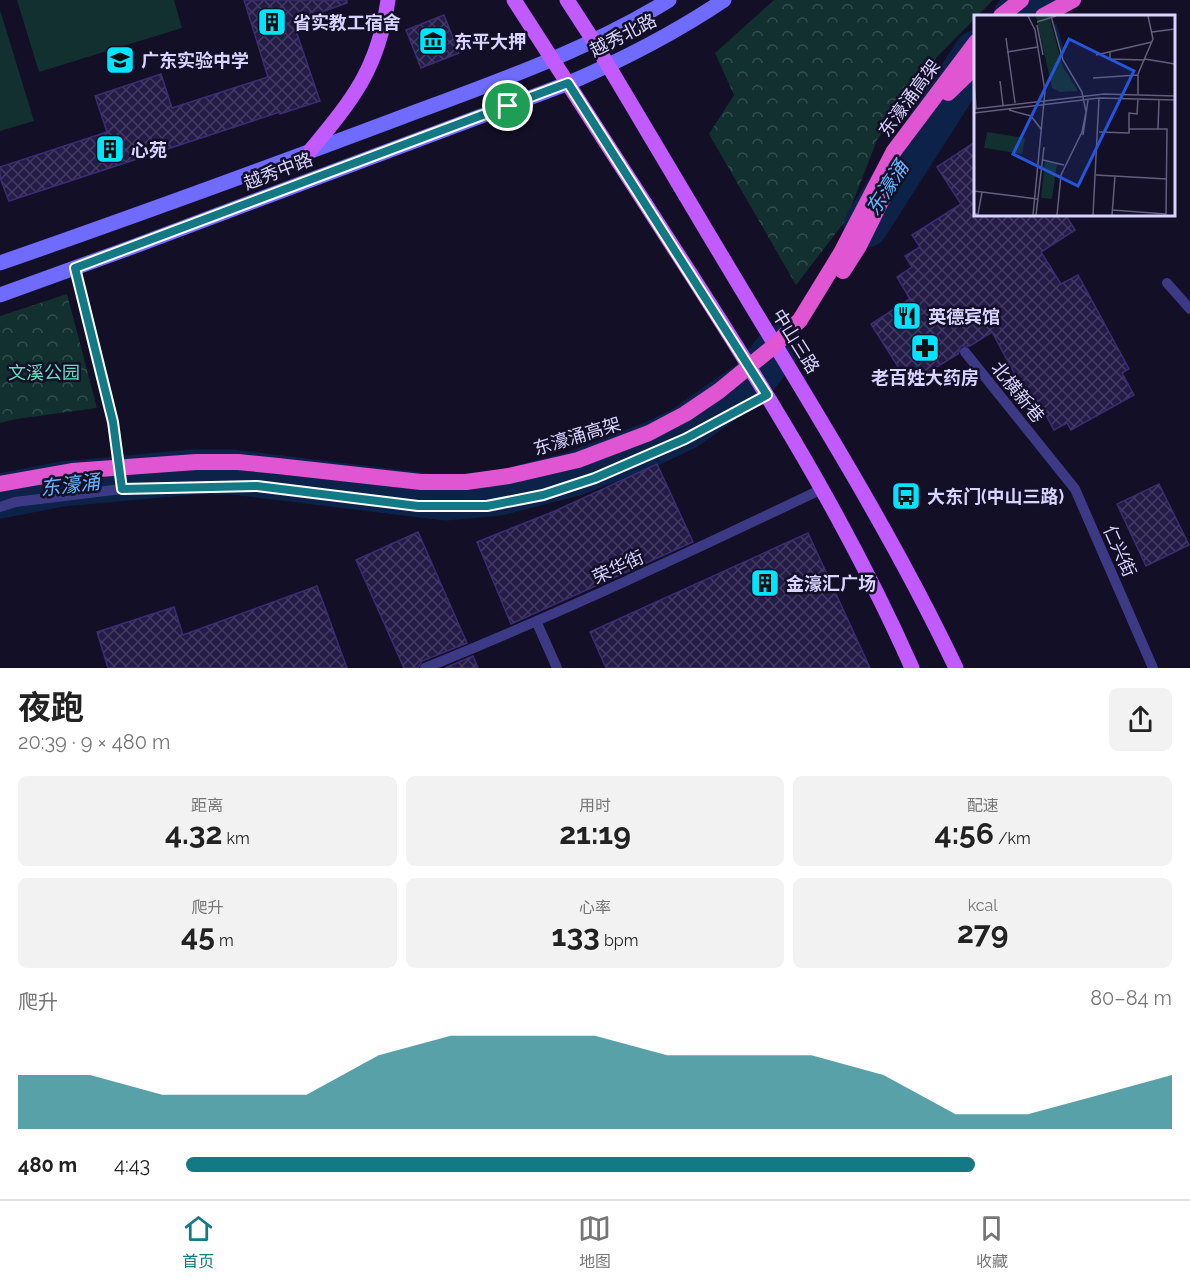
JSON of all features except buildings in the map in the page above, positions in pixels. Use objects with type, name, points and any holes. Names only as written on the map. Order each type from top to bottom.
[{"type":"highway","points":[[1002,15],[1022,0]]},
{"type":"highway","points":[[1045,15],[1073,0]]},
{"type":"highway","name":"东濠涌高架","points":[[0,485],[72,471],[196,462],[268,465],[421,482],[466,482],[508,476],[578,460],[649,433],[685,414],[719,391],[765,354],[800,320],[841,254],[894,152],[974,43]]},
{"type":"highway","name":"东濠涌高架","points":[[0,485],[115,470],[179,466],[238,466],[291,470],[415,485],[481,483],[522,476],[582,460],[655,433],[706,403],[737,381],[780,345],[803,322],[844,271],[859,246],[899,164],[918,134],[948,93],[974,67]]},
{"type":"main road","points":[[310,151],[349,105],[364,80],[385,27],[388,0]]},
{"type":"main road","points":[[514,0],[767,395],[863,564],[912,668]]},
{"type":"main road","name":"中山三路","points":[[567,0],[609,66],[879,518],[956,668]]},
{"type":"main road","name":"越秀北路","points":[[553,59],[669,0]]},
{"type":"main road","name":"越秀北路","points":[[568,83],[609,66],[673,32],[724,0]]},
{"type":"main road","name":"越秀中路","points":[[0,263],[310,151],[553,59]]},
{"type":"main road","name":"越秀中路","points":[[0,295],[568,83]]},
{"type":"lane","points":[[75,268],[113,422],[122,486]]},
{"type":"lane","points":[[1167,283],[1190,309]]},
{"type":"lane","name":"北横新巷","points":[[965,352],[1046,454]]},
{"type":"lane","points":[[0,507],[15,502],[122,486],[257,486],[418,506],[487,506],[543,495],[595,478],[685,439],[767,395]]},
{"type":"lane","name":"仁兴街","points":[[1046,454],[1075,489],[1153,668]]},
{"type":"lane","name":"荣华街","points":[[425,668],[537,623],[822,489]]},
{"type":"lane","points":[[537,623],[557,668]]},
{"type":"green space","points":[[17,0],[174,0],[182,28],[39,72]]},
{"type":"green space","points":[[774,0],[993,0],[978,15],[974,15],[974,19],[936,58],[877,140],[846,220],[796,285],[709,134],[734,95],[715,53]]},
{"type":"green space","points":[[0,10],[34,121],[0,131]]},
{"type":"green space","name":"文溪公园","points":[[67,294],[97,408],[0,423],[0,316]]},
{"type":"waterway","name":"东濠涌","points":[[1018,15],[1045,0]]},
{"type":"waterway","name":"东濠涌","points":[[866,225],[974,56]]},
{"type":"waterway","name":"东濠涌","points":[[0,496],[62,484],[193,472],[232,472],[445,498],[499,493],[573,474],[649,445],[683,429],[752,381],[779,347]]},
{"type":"place","name":"省实教工宿舍","points":[[272,22]]},
{"type":"place","name":"东平大押","points":[[433,41]]},
{"type":"place","name":"广东实验中学","points":[[120,60]]},
{"type":"place","name":"心苑","points":[[110,149]]},
{"type":"place","name":"英德宾馆","points":[[907,316]]},
{"type":"place","name":"老百姓大药房","points":[[925,348]]},
{"type":"place","name":"大东门(中山三路)","points":[[906,496]]},
{"type":"place","name":"金濠汇广场","points":[[765,583]]},
{"type":"route","points":[[568,83],[767,395],[685,439],[595,478],[543,495],[487,506],[418,506],[257,486],[122,489],[113,422],[75,268],[508,106],[568,83]]}]
